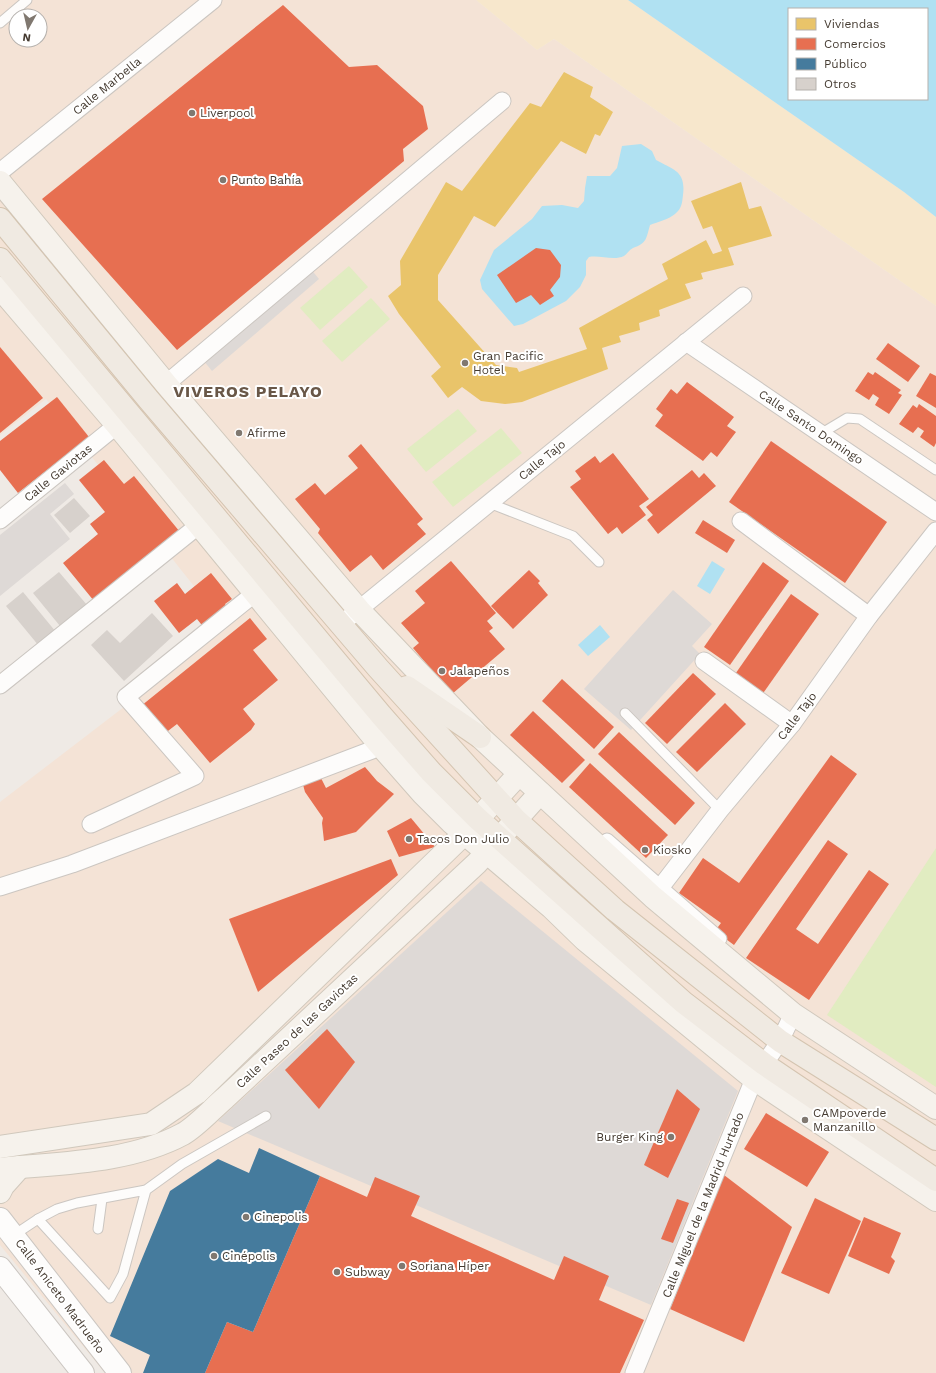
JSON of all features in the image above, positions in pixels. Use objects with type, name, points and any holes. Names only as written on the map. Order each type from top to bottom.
[{"type":"main road","points":[[1,173],[170,381],[362,607],[480,737],[540,793],[656,892],[793,1014],[936,1108]]},
{"type":"main road","points":[[0,219],[149,400],[378,668],[516,820],[615,910],[780,1041],[936,1139]]},
{"type":"main road","points":[[0,259],[381,715],[431,772],[471,826]]},
{"type":"main road","points":[[3,297],[117,425],[254,594],[379,744],[423,794],[471,826],[682,1002],[759,1071],[936,1200]]},
{"type":"main road","points":[[378,668],[480,737]]},
{"type":"main road","name":"Calle Paseo de las Gaviotas","points":[[0,1147],[151,1124],[190,1097],[471,826],[519,774]]},
{"type":"main road","name":"Calle Paseo de las Gaviotas","points":[[10,1168],[81,1161],[142,1151],[184,1133],[224,1098],[477,863],[540,793]]},
{"type":"main road","points":[[759,1071],[936,1180]]},
{"type":"main road","points":[[0,1192],[10,1168]]},
{"type":"street","name":"Calle Marbella","points":[[1,173],[213,0]]},
{"type":"street","points":[[170,381],[502,100]]},
{"type":"street","name":"Calle Tajo","points":[[341,624],[743,296]]},
{"type":"street","name":"Calle Santo Domingo","points":[[686,342],[822,433],[936,512]]},
{"type":"street","name":"Calle Gaviotas","points":[[0,520],[117,425]]},
{"type":"street","points":[[741,521],[869,616]]},
{"type":"street","points":[[0,685],[199,525]]},
{"type":"street","name":"Calle Tajo","points":[[656,892],[720,810],[792,724],[869,616],[936,531]]},
{"type":"street","points":[[91,824],[195,776],[126,697],[254,594]]},
{"type":"street","points":[[362,607],[487,731],[656,892],[798,1006],[936,1096]]},
{"type":"street","points":[[704,661],[792,724]]},
{"type":"street","points":[[0,887],[72,864],[372,750],[379,744]]},
{"type":"street","name":"Calle Miguel de la Madrid Hurtado","points":[[634,1373],[759,1071],[780,1041],[793,1014]]},
{"type":"street","name":"Calle Aniceto Madrueño","points":[[7,1227],[120,1373]]},
{"type":"street","points":[[0,1268],[83,1373]]},
{"type":"lane","points":[[0,23],[27,0]]},
{"type":"lane","points":[[822,433],[847,418],[860,419],[936,470]]},
{"type":"lane","points":[[488,503],[573,536],[599,562]]},
{"type":"lane","points":[[625,713],[720,810]]},
{"type":"lane","points":[[7,1227],[38,1220],[57,1209],[102,1198],[146,1190],[182,1164],[266,1116]]},
{"type":"lane","points":[[38,1220],[110,1298],[123,1274],[146,1190]]},
{"type":"lane","points":[[98,1229],[102,1198]]},
{"type":"shaded area","points":[[0,0],[476,0],[537,50],[554,39],[936,306],[936,1373],[105,1373],[0,1245],[0,802],[227,628],[46,399],[0,435]]},
{"type":"shaded area","points":[[310,268],[319,279],[212,371],[203,360]]},
{"type":"shaded area","points":[[65,483],[74,494],[50,514],[70,539],[0,596],[0,535]]},
{"type":"shaded area","points":[[673,590],[712,624],[692,646],[700,654],[631,730],[584,689]]},
{"type":"shaded area","points":[[481,881],[738,1091],[651,1305],[218,1121]]},
{"type":"green space","points":[[349,266],[368,287],[320,330],[300,308]]},
{"type":"green space","points":[[371,298],[390,319],[342,362],[322,341]]},
{"type":"green space","points":[[458,409],[477,431],[426,472],[407,449]]},
{"type":"green space","points":[[501,428],[522,453],[453,507],[432,482]]},
{"type":"green space","points":[[936,848],[936,1087],[827,1015]]},
{"type":"sand","points":[[476,0],[628,0],[904,192],[936,217],[936,306],[554,39],[537,50]]},
{"type":"water","points":[[628,0],[936,0],[936,217],[904,192]]},
{"type":"water","points":[[641,144],[652,151],[656,160],[673,169],[681,176],[683,181],[683,195],[679,210],[670,217],[650,225],[645,240],[624,256],[616,258],[589,257],[586,261],[586,275],[580,287],[566,301],[523,324],[514,326],[482,289],[480,280],[494,250],[532,219],[542,206],[562,205],[578,208],[584,201],[587,176],[610,176],[617,168],[622,146]]},
{"type":"water","points":[[712,561],[725,569],[710,594],[697,586]]},
{"type":"water","points":[[600,625],[610,637],[588,656],[578,645]]},
{"type":"building: Viviendas","points":[[564,72],[593,87],[590,97],[613,112],[600,136],[595,134],[586,154],[561,141],[495,227],[474,216],[438,275],[438,300],[496,365],[517,368],[519,372],[587,349],[579,328],[668,279],[662,264],[706,240],[713,254],[722,251],[712,226],[703,229],[691,201],[741,182],[749,209],[761,206],[772,236],[728,248],[734,265],[701,273],[703,279],[685,284],[691,298],[659,310],[660,316],[639,323],[640,330],[619,336],[621,342],[602,348],[608,369],[522,402],[505,404],[481,401],[462,387],[448,398],[431,376],[441,367],[399,314],[388,296],[401,285],[400,261],[446,182],[462,191],[530,103],[541,107]]},
{"type":"building: Comercios","name":"Punto Bahía","points":[[283,5],[349,67],[377,65],[423,106],[428,129],[403,149],[404,161],[177,350],[42,199]]},
{"type":"building: Comercios","points":[[536,248],[550,250],[561,265],[560,277],[550,290],[554,296],[540,305],[531,295],[516,303],[497,275]]},
{"type":"building: Comercios","points":[[888,343],[920,366],[908,382],[876,359]]},
{"type":"building: Comercios","points":[[0,347],[43,398],[0,433]]},
{"type":"building: Comercios","points":[[868,372],[873,375],[875,372],[901,390],[898,393],[902,395],[889,414],[875,405],[879,398],[873,394],[869,400],[855,391]]},
{"type":"building: Comercios","points":[[930,373],[936,376],[936,408],[916,396]]},
{"type":"building: Comercios","points":[[687,382],[734,417],[727,426],[736,432],[717,457],[711,452],[703,461],[655,426],[663,415],[656,409],[671,389],[677,394]]},
{"type":"building: Comercios","points":[[57,397],[89,437],[18,493],[0,470],[0,441]]},
{"type":"building: Comercios","points":[[919,404],[936,416],[936,443],[934,447],[920,437],[924,431],[918,427],[913,433],[899,424],[913,405],[917,408]]},
{"type":"building: Comercios","points":[[771,441],[887,522],[845,583],[729,502]]},
{"type":"building: Comercios","points":[[361,444],[423,519],[417,524],[426,534],[383,570],[371,555],[350,572],[318,533],[320,529],[295,499],[315,483],[325,495],[358,468],[348,456]]},
{"type":"building: Comercios","points":[[613,453],[649,499],[639,506],[646,515],[622,534],[617,527],[608,534],[570,487],[581,479],[575,471],[595,456],[600,463]]},
{"type":"building: Comercios","points":[[104,460],[124,484],[134,476],[180,532],[94,601],[63,563],[98,534],[90,524],[105,512],[79,480]]},
{"type":"building: Comercios","points":[[692,470],[699,478],[704,473],[716,486],[658,534],[647,520],[653,515],[646,507]]},
{"type":"building: Comercios","points":[[703,520],[735,540],[727,553],[695,533]]},
{"type":"building: Comercios","points":[[451,561],[496,613],[487,621],[493,628],[489,631],[505,649],[452,694],[413,648],[419,643],[401,623],[425,603],[415,591]]},
{"type":"building: Comercios","points":[[763,562],[789,581],[730,665],[704,647]]},
{"type":"building: Comercios","points":[[529,570],[540,581],[538,583],[548,595],[513,629],[491,606]]},
{"type":"building: Comercios","points":[[211,573],[232,599],[225,604],[229,611],[205,629],[197,619],[179,633],[154,601],[177,583],[185,594]]},
{"type":"building: Comercios","points":[[791,594],[819,614],[759,699],[731,680]]},
{"type":"building: Comercios","points":[[250,618],[267,639],[253,650],[278,680],[243,709],[255,724],[251,730],[210,763],[177,724],[164,734],[141,706]]},
{"type":"building: Comercios","points":[[693,673],[716,694],[667,744],[645,723]]},
{"type":"building: Comercios","points":[[562,679],[614,727],[594,749],[542,701]]},
{"type":"building: Comercios","points":[[725,703],[746,724],[697,772],[676,752]]},
{"type":"building: Comercios","points":[[533,711],[585,760],[562,783],[510,735]]},
{"type":"building: Comercios","points":[[619,732],[695,803],[675,825],[598,754]]},
{"type":"building: Comercios","points":[[831,755],[857,774],[734,945],[715,931],[721,923],[679,893],[703,858],[739,883]]},
{"type":"building: Comercios","points":[[590,763],[668,835],[646,858],[569,787]]},
{"type":"building: Comercios","points":[[365,767],[377,781],[394,794],[356,832],[324,841],[322,823],[323,818],[305,792],[302,781],[320,776],[326,788]]},
{"type":"building: Comercios","name":"Tacos Don Julio","points":[[411,818],[435,847],[399,857],[387,831]]},
{"type":"building: Comercios","points":[[828,840],[848,854],[796,929],[818,944],[869,870],[889,884],[809,1000],[746,958]]},
{"type":"building: Comercios","points":[[391,859],[398,875],[258,992],[229,919]]},
{"type":"building: Comercios","points":[[327,1029],[355,1062],[319,1109],[285,1070]]},
{"type":"building: Comercios","name":"Burger King","points":[[677,1089],[700,1109],[668,1178],[644,1165]]},
{"type":"building: Comercios","points":[[766,1113],[829,1152],[807,1187],[744,1149]]},
{"type":"building: Comercios","points":[[724,1175],[792,1227],[744,1342],[670,1309]]},
{"type":"building: Comercios","name":"Soriana Híper","points":[[320,1176],[367,1197],[375,1177],[420,1196],[411,1216],[554,1280],[564,1256],[609,1276],[599,1300],[644,1320],[620,1373],[205,1373],[227,1322],[253,1332]]},
{"type":"building: Comercios","points":[[815,1198],[861,1221],[829,1294],[781,1273]]},
{"type":"building: Comercios","points":[[677,1199],[689,1203],[673,1243],[661,1239]]},
{"type":"building: Comercios","points":[[864,1217],[901,1233],[891,1257],[895,1261],[889,1274],[848,1256]]},
{"type":"building: Público","name":"Cinépolis","points":[[259,1148],[320,1176],[253,1332],[227,1322],[205,1373],[143,1373],[150,1355],[110,1336],[170,1191],[218,1159],[249,1173]]},
{"type":"building: Otros","points":[[74,498],[90,516],[70,533],[54,515]]},
{"type":"building: Otros","points":[[59,572],[87,605],[60,626],[33,593]]},
{"type":"building: Otros","points":[[23,592],[56,632],[39,646],[6,606]]},
{"type":"building: Otros","points":[[152,613],[173,636],[124,681],[91,645],[107,630],[120,643]]},
{"type":"place","name":"Liverpool","points":[[192,113]]},
{"type":"place","name":"Punto Bahía","points":[[223,180]]},
{"type":"place","name":"Gran Pacific Hotel","points":[[465,363]]},
{"type":"place","name":"Afirme","points":[[239,433]]},
{"type":"place","name":"Jalapeños","points":[[442,671]]},
{"type":"place","name":"Tacos Don Julio","points":[[409,839]]},
{"type":"place","name":"Kiosko","points":[[645,850]]},
{"type":"place","name":"CAMpoverde Manzanillo","points":[[805,1120]]},
{"type":"place","name":"Burger King","points":[[671,1137]]},
{"type":"place","name":"Cinepolis","points":[[246,1217]]},
{"type":"place","name":"Cinépolis","points":[[214,1256]]},
{"type":"place","name":"Soriana Híper","points":[[402,1266]]},
{"type":"place","name":"Subway","points":[[337,1272]]},
{"type":"district","name":"VIVEROS PELAYO","points":[[248,391]]}]
